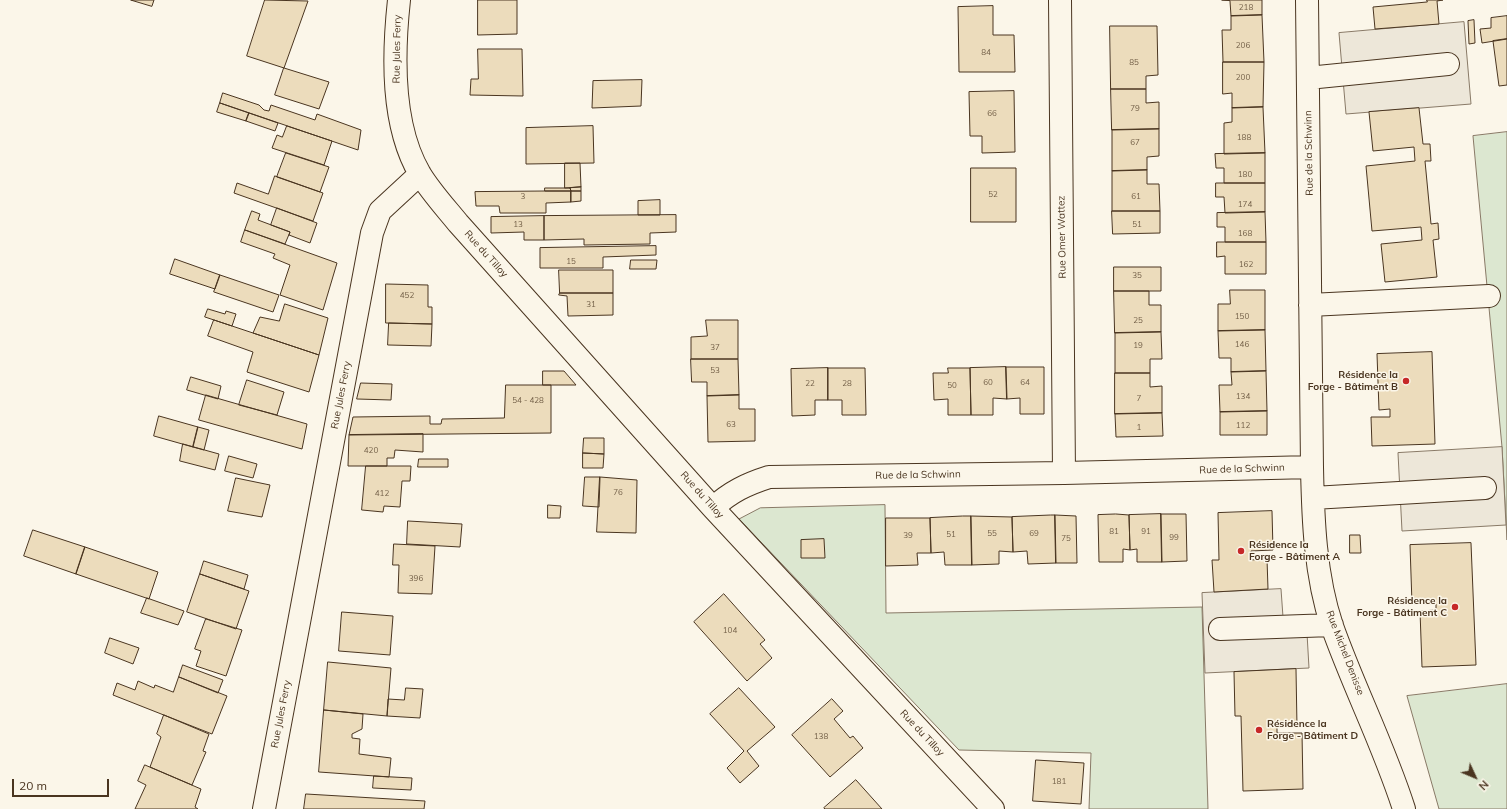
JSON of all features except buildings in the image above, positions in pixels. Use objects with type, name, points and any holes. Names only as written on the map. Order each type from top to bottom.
[{"type":"street","name":"Rue Jules Ferry","points":[[264,809],[372,233],[380,211],[420,174],[404,132],[397,96],[395,53],[399,0]]},
{"type":"street","name":"Rue Omer Wattez","points":[[1060,0],[1064,474]]},
{"type":"street","name":"Rue de la Schwinn","points":[[713,508],[722,499],[744,486],[769,477],[1064,474],[1312,467],[1307,0]]},
{"type":"street","points":[[1308,78],[1448,64]]},
{"type":"street","name":"Rue du Tilloy","points":[[420,174],[458,223],[713,508],[993,809]]},
{"type":"street","points":[[1310,305],[1489,296]]},
{"type":"street","name":"Rue Michel Denisse","points":[[1312,467],[1312,498],[1315,541],[1324,593],[1332,625],[1393,775],[1404,809]]},
{"type":"street","points":[[1312,498],[1485,488]]},
{"type":"street","points":[[1220,629],[1332,625]]},
{"type":"green space","points":[[1507,132],[1507,540],[1502,447],[1473,136]]},
{"type":"green space","points":[[885,505],[886,613],[1202,607],[1208,809],[1089,809],[1091,753],[959,750],[739,519],[760,508]]},
{"type":"green space","points":[[1507,684],[1507,809],[1439,809],[1407,696]]},
{"type":"shaded area","points":[[1464,22],[1471,104],[1346,114],[1339,33]]},
{"type":"shaded area","points":[[1502,447],[1506,525],[1402,531],[1398,453]]},
{"type":"shaded area","points":[[1281,589],[1283,617],[1306,616],[1309,668],[1205,673],[1202,593]]},
{"type":"place","name":"Résidence la Forge - Bâtiment B","points":[[1406,381]]},
{"type":"place","name":"Résidence la Forge - Bâtiment A","points":[[1241,551]]},
{"type":"place","name":"Résidence la Forge - Bâtiment C","points":[[1455,607]]},
{"type":"place","name":"Résidence la Forge - Bâtiment D","points":[[1259,730]]}]
